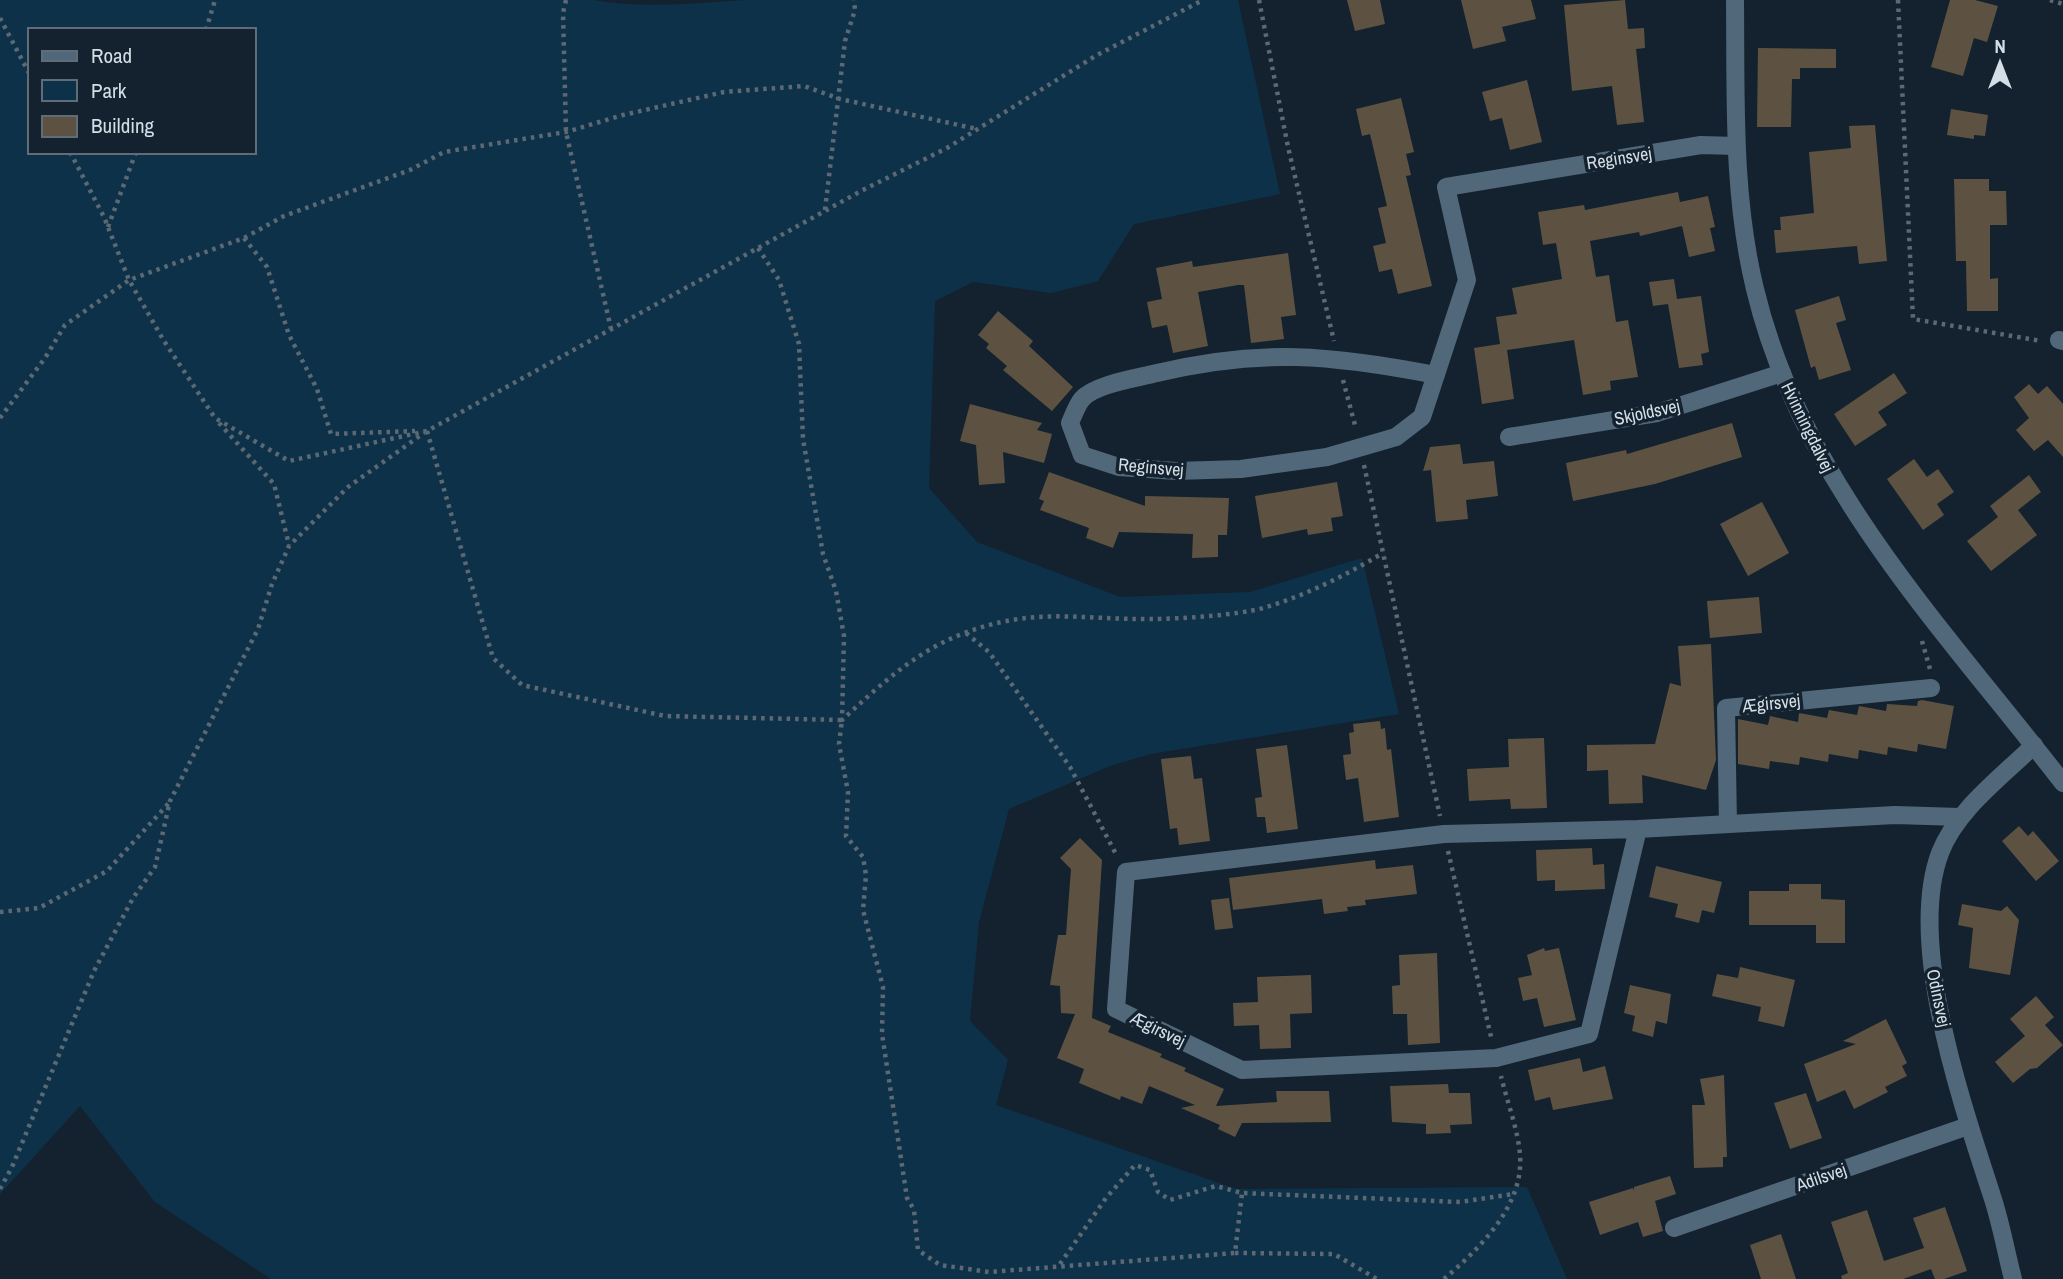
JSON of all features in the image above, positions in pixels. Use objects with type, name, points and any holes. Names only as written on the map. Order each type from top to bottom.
[{"type":"street","name":"Hvinningdalvej","points":[[1735,0],[1736,146],[1743,230],[1755,291],[1783,373],[1816,451],[1866,530],[2063,783]]},
{"type":"street","name":"Reginsvej","points":[[1436,375],[1338,358],[1263,355],[1207,361],[1114,383],[1083,398],[1070,423],[1082,455],[1130,468],[1176,471],[1241,469],[1327,457],[1396,437],[1422,417],[1436,375],[1467,281],[1446,187],[1701,145],[1736,146]]},
{"type":"street","name":"Skjoldsvej","points":[[1509,437],[1657,413],[1783,373]]},
{"type":"street","name":"Ægirsvej","points":[[1728,824],[1726,708],[1931,688]]},
{"type":"street","name":"Odinsvej","points":[[2013,1279],[1993,1198],[1968,1126],[1928,942],[1931,887],[1940,852],[1961,817],[2034,745]]},
{"type":"street","points":[[1126,872],[1444,834],[1638,828],[1895,815],[1961,817]]},
{"type":"street","name":"Ægirsvej","points":[[1126,872],[1116,1009],[1242,1070],[1496,1058],[1589,1034],[1638,828]]},
{"type":"street","name":"Adilsvej","points":[[1674,1228],[1968,1126]]},
{"type":"path","points":[[207,28],[215,0]]},
{"type":"path","points":[[566,0],[563,13],[566,132],[611,329]]},
{"type":"path","points":[[825,211],[845,41],[855,10],[854,0]]},
{"type":"path","points":[[0,1189],[12,1167],[94,971],[133,898],[155,867],[170,802],[258,629],[272,584],[289,546],[348,487],[427,431],[825,211],[947,148],[1097,55],[1203,0]]},
{"type":"path","points":[[1259,0],[1288,147],[1361,447],[1444,834],[1520,1157],[1511,1205],[1471,1255],[1444,1279]]},
{"type":"path","points":[[1898,0],[1913,319],[2041,341],[2061,340]]},
{"type":"path","points":[[2050,0],[2063,4]]},
{"type":"path","points":[[0,18],[28,71]]},
{"type":"path","points":[[0,418],[45,358],[65,325],[129,280],[244,238],[284,216],[410,170],[444,152],[566,132],[623,115],[724,92],[804,86],[840,99],[978,129]]},
{"type":"path","points":[[71,154],[108,227],[129,280],[164,341],[215,418],[274,484],[289,546]]},
{"type":"path","points":[[108,227],[135,154]]},
{"type":"path","points":[[244,238],[267,267],[289,335],[317,389],[331,434],[427,431]]},
{"type":"path","points":[[758,248],[779,280],[799,344],[803,439],[823,554],[836,591],[844,636],[839,744],[848,792],[846,836],[863,857],[865,866],[863,910],[883,987],[882,1034],[907,1198],[914,1210],[918,1250],[940,1265],[989,1272],[1060,1264],[1235,1253],[1334,1254],[1377,1279]]},
{"type":"path","points":[[215,418],[289,461],[427,431]]},
{"type":"path","points":[[427,431],[492,657],[522,685],[665,716],[842,720],[885,681],[918,657],[965,633],[1043,615],[1152,619],[1262,609],[1343,576],[1384,552]]},
{"type":"path","points":[[1931,613],[1920,632],[1931,688]]},
{"type":"path","points":[[965,633],[989,652],[1070,767],[1126,872]]},
{"type":"path","points":[[0,912],[39,908],[107,872],[170,802]]},
{"type":"path","points":[[1060,1264],[1106,1198],[1135,1165],[1150,1170],[1158,1192],[1170,1200],[1216,1186],[1242,1193],[1460,1202],[1513,1194]]},
{"type":"path","points":[[1235,1253],[1242,1193]]},
{"type":"path","points":[[989,1272],[995,1279]]},
{"type":"green space","points":[[0,0],[593,0],[651,5],[747,0],[1238,0],[1280,194],[1134,224],[1098,281],[1051,293],[973,282],[935,301],[929,488],[977,542],[1120,597],[1250,592],[1362,558],[1399,714],[1150,754],[1110,766],[1009,809],[979,922],[970,1021],[1008,1060],[996,1105],[1236,1189],[1527,1187],[1567,1279],[271,1279],[155,1202],[80,1106],[0,1194]]},
{"type":"building","points":[[1347,0],[1380,0],[1385,24],[1355,31]]},
{"type":"building","points":[[1461,0],[1531,0],[1536,19],[1502,27],[1506,41],[1473,49]]},
{"type":"building","points":[[1625,0],[1628,29],[1644,28],[1645,48],[1636,49],[1644,122],[1617,125],[1612,86],[1572,91],[1564,5]]},
{"type":"building","points":[[1950,0],[1975,0],[1998,6],[1987,42],[1974,38],[1963,76],[1931,67]]},
{"type":"building","points":[[1758,48],[1836,49],[1836,68],[1800,68],[1800,79],[1792,79],[1791,127],[1757,127]]},
{"type":"building","points":[[1527,80],[1542,142],[1510,150],[1502,118],[1490,121],[1482,92]]},
{"type":"building","points":[[1401,98],[1414,152],[1406,154],[1411,175],[1406,176],[1432,286],[1398,294],[1392,269],[1379,272],[1373,246],[1386,243],[1378,208],[1387,206],[1370,134],[1362,136],[1356,109]]},
{"type":"building","points":[[1951,109],[1988,115],[1985,136],[1974,135],[1974,139],[1947,135]]},
{"type":"building","points":[[1875,125],[1887,261],[1859,264],[1857,246],[1776,253],[1774,230],[1781,230],[1780,217],[1814,213],[1809,152],[1851,148],[1849,126]]},
{"type":"building","points":[[1954,179],[1989,179],[1989,191],[2006,191],[2007,225],[1990,225],[1990,279],[1998,278],[1998,311],[1967,311],[1966,261],[1956,261]]},
{"type":"building","points":[[1678,192],[1680,202],[1708,196],[1715,227],[1710,228],[1715,251],[1689,257],[1682,226],[1640,236],[1639,232],[1590,241],[1596,277],[1609,275],[1616,322],[1628,320],[1638,377],[1610,381],[1611,390],[1583,395],[1574,340],[1507,350],[1514,399],[1482,404],[1474,348],[1500,344],[1496,317],[1517,314],[1512,288],[1562,279],[1556,243],[1543,245],[1538,212],[1584,205],[1585,210]]},
{"type":"building","points":[[1288,253],[1296,315],[1281,317],[1284,339],[1251,343],[1244,285],[1198,292],[1208,346],[1173,353],[1167,325],[1152,328],[1147,302],[1162,299],[1156,268],[1192,261],[1193,267]]},
{"type":"building","points":[[1674,279],[1677,299],[1701,296],[1709,352],[1701,354],[1703,365],[1679,368],[1668,304],[1653,306],[1649,282]]},
{"type":"building","points":[[1839,296],[1846,320],[1836,323],[1851,370],[1819,380],[1815,366],[1811,368],[1795,310]]},
{"type":"building","points":[[998,311],[1033,341],[1029,346],[1073,387],[1052,411],[1003,370],[1007,366],[986,348],[989,344],[978,335]]},
{"type":"building","points":[[1894,373],[1907,393],[1878,412],[1887,425],[1855,446],[1834,414]]},
{"type":"building","points":[[2029,384],[2038,394],[2047,386],[2063,404],[2063,457],[2048,440],[2034,451],[2016,430],[2029,418],[2014,397]]},
{"type":"building","points":[[970,404],[1042,423],[1037,430],[1052,434],[1044,463],[1003,452],[1005,483],[979,485],[976,445],[960,441]]},
{"type":"building","points":[[1732,423],[1742,457],[1655,484],[1573,501],[1566,463],[1626,450],[1627,454]]},
{"type":"building","points":[[1460,444],[1463,464],[1494,461],[1498,496],[1466,500],[1468,519],[1436,522],[1431,470],[1423,471],[1430,447]]},
{"type":"building","points":[[1914,459],[1927,477],[1938,469],[1954,492],[1937,504],[1944,515],[1923,530],[1887,479]]},
{"type":"building","points":[[1049,472],[1145,506],[1145,496],[1229,498],[1227,535],[1218,535],[1218,557],[1192,558],[1193,534],[1119,532],[1113,548],[1086,538],[1089,528],[1040,510],[1044,501],[1039,499]]},
{"type":"building","points":[[2029,475],[2041,492],[2018,510],[2037,535],[1991,571],[1967,541],[1998,517],[1990,506]]},
{"type":"building","points":[[1337,482],[1343,516],[1331,518],[1333,531],[1308,535],[1307,529],[1262,538],[1255,496]]},
{"type":"building","points":[[1762,502],[1789,553],[1748,576],[1720,524]]},
{"type":"building","points":[[1759,597],[1762,633],[1710,638],[1707,601]]},
{"type":"building","points":[[1711,644],[1716,760],[1706,790],[1642,775],[1643,803],[1609,804],[1608,770],[1587,771],[1587,745],[1655,744],[1670,683],[1681,686],[1678,646]]},
{"type":"building","points":[[1918,701],[1954,706],[1946,749],[1918,744],[1917,752],[1888,747],[1887,755],[1859,750],[1858,759],[1829,754],[1828,762],[1800,757],[1799,765],[1770,761],[1769,769],[1738,764],[1738,719],[1768,725],[1770,716],[1798,722],[1799,713],[1827,718],[1829,710],[1857,715],[1859,706],[1886,711],[1887,704],[1917,706]]},
{"type":"building","points":[[1380,721],[1381,729],[1385,728],[1387,750],[1391,749],[1399,817],[1364,822],[1358,778],[1346,780],[1343,755],[1351,754],[1349,733],[1354,732],[1353,724]]},
{"type":"building","points":[[1544,738],[1547,808],[1511,809],[1510,799],[1469,801],[1467,769],[1509,767],[1508,739]]},
{"type":"building","points":[[1287,745],[1298,829],[1267,833],[1265,817],[1257,817],[1255,798],[1262,797],[1256,749]]},
{"type":"building","points":[[1191,756],[1194,779],[1202,778],[1210,841],[1179,845],[1177,828],[1170,829],[1161,759]]},
{"type":"building","points":[[2019,826],[2028,836],[2033,831],[2059,861],[2036,881],[2002,841]]},
{"type":"building","points":[[1080,838],[1102,860],[1092,1018],[1111,1026],[1108,1032],[1162,1054],[1160,1057],[1186,1068],[1184,1071],[1224,1089],[1216,1106],[1277,1102],[1276,1091],[1329,1091],[1331,1122],[1242,1123],[1235,1137],[1218,1129],[1220,1125],[1181,1108],[1195,1105],[1149,1086],[1142,1104],[1121,1096],[1120,1100],[1079,1083],[1084,1069],[1057,1058],[1075,1014],[1061,1013],[1060,986],[1050,985],[1058,935],[1066,935],[1071,869],[1060,858]]},
{"type":"building","points":[[1592,848],[1593,865],[1604,864],[1605,889],[1555,891],[1555,880],[1537,881],[1536,850]]},
{"type":"building","points":[[1375,860],[1376,869],[1413,865],[1417,894],[1365,900],[1366,905],[1324,914],[1322,899],[1233,910],[1229,878]]},
{"type":"building","points":[[1656,866],[1722,882],[1714,913],[1702,910],[1699,923],[1675,917],[1678,904],[1649,897]]},
{"type":"building","points":[[1789,884],[1821,884],[1821,899],[1845,900],[1845,943],[1816,943],[1816,925],[1749,925],[1749,891],[1789,891]]},
{"type":"building","points":[[1229,898],[1233,928],[1215,930],[1211,900]]},
{"type":"building","points":[[1962,904],[2001,911],[2007,906],[2019,920],[2010,975],[1969,968],[1973,928],[1958,925]]},
{"type":"building","points":[[1544,948],[1545,951],[1559,948],[1576,1020],[1544,1027],[1537,998],[1523,1001],[1518,978],[1532,975],[1527,955]]},
{"type":"building","points":[[1437,953],[1440,1043],[1408,1045],[1407,1014],[1393,1014],[1392,986],[1400,985],[1399,955]]},
{"type":"building","points":[[1740,967],[1795,980],[1784,1027],[1758,1021],[1761,1007],[1712,996],[1717,974],[1738,978]]},
{"type":"building","points":[[1311,975],[1312,1013],[1290,1014],[1291,1048],[1260,1049],[1259,1025],[1234,1026],[1233,1003],[1258,1002],[1257,977]]},
{"type":"building","points":[[1630,985],[1671,994],[1667,1024],[1656,1021],[1653,1037],[1632,1031],[1635,1016],[1624,1013]]},
{"type":"building","points":[[2036,996],[2054,1017],[2045,1025],[2063,1045],[2037,1068],[2030,1069],[2013,1083],[1995,1062],[2025,1036],[2010,1019]]},
{"type":"building","points":[[1886,1019],[1907,1063],[1902,1066],[1907,1076],[1885,1087],[1888,1092],[1854,1109],[1845,1090],[1817,1102],[1804,1064],[1856,1044],[1843,1041]]},
{"type":"building","points":[[1580,1058],[1583,1072],[1605,1066],[1613,1099],[1553,1110],[1550,1097],[1535,1101],[1528,1070]]},
{"type":"building","points":[[1724,1075],[1727,1157],[1723,1157],[1723,1167],[1694,1168],[1692,1105],[1705,1105],[1700,1079]]},
{"type":"building","points":[[1448,1084],[1449,1093],[1470,1093],[1472,1124],[1450,1125],[1451,1133],[1426,1134],[1426,1124],[1392,1122],[1390,1086]]},
{"type":"building","points":[[1806,1093],[1822,1138],[1790,1149],[1774,1103]]},
{"type":"building","points":[[1670,1176],[1676,1194],[1655,1201],[1663,1231],[1643,1237],[1638,1222],[1600,1235],[1589,1202],[1633,1188],[1634,1191],[1634,1187]]},
{"type":"building","points":[[1945,1207],[1967,1271],[1944,1279],[1935,1279],[1931,1269],[1903,1279],[1842,1279],[1841,1276],[1848,1273],[1831,1222],[1867,1210],[1884,1261],[1924,1248],[1913,1218]]},
{"type":"building","points":[[1781,1234],[1796,1279],[1761,1279],[1750,1245]]}]
